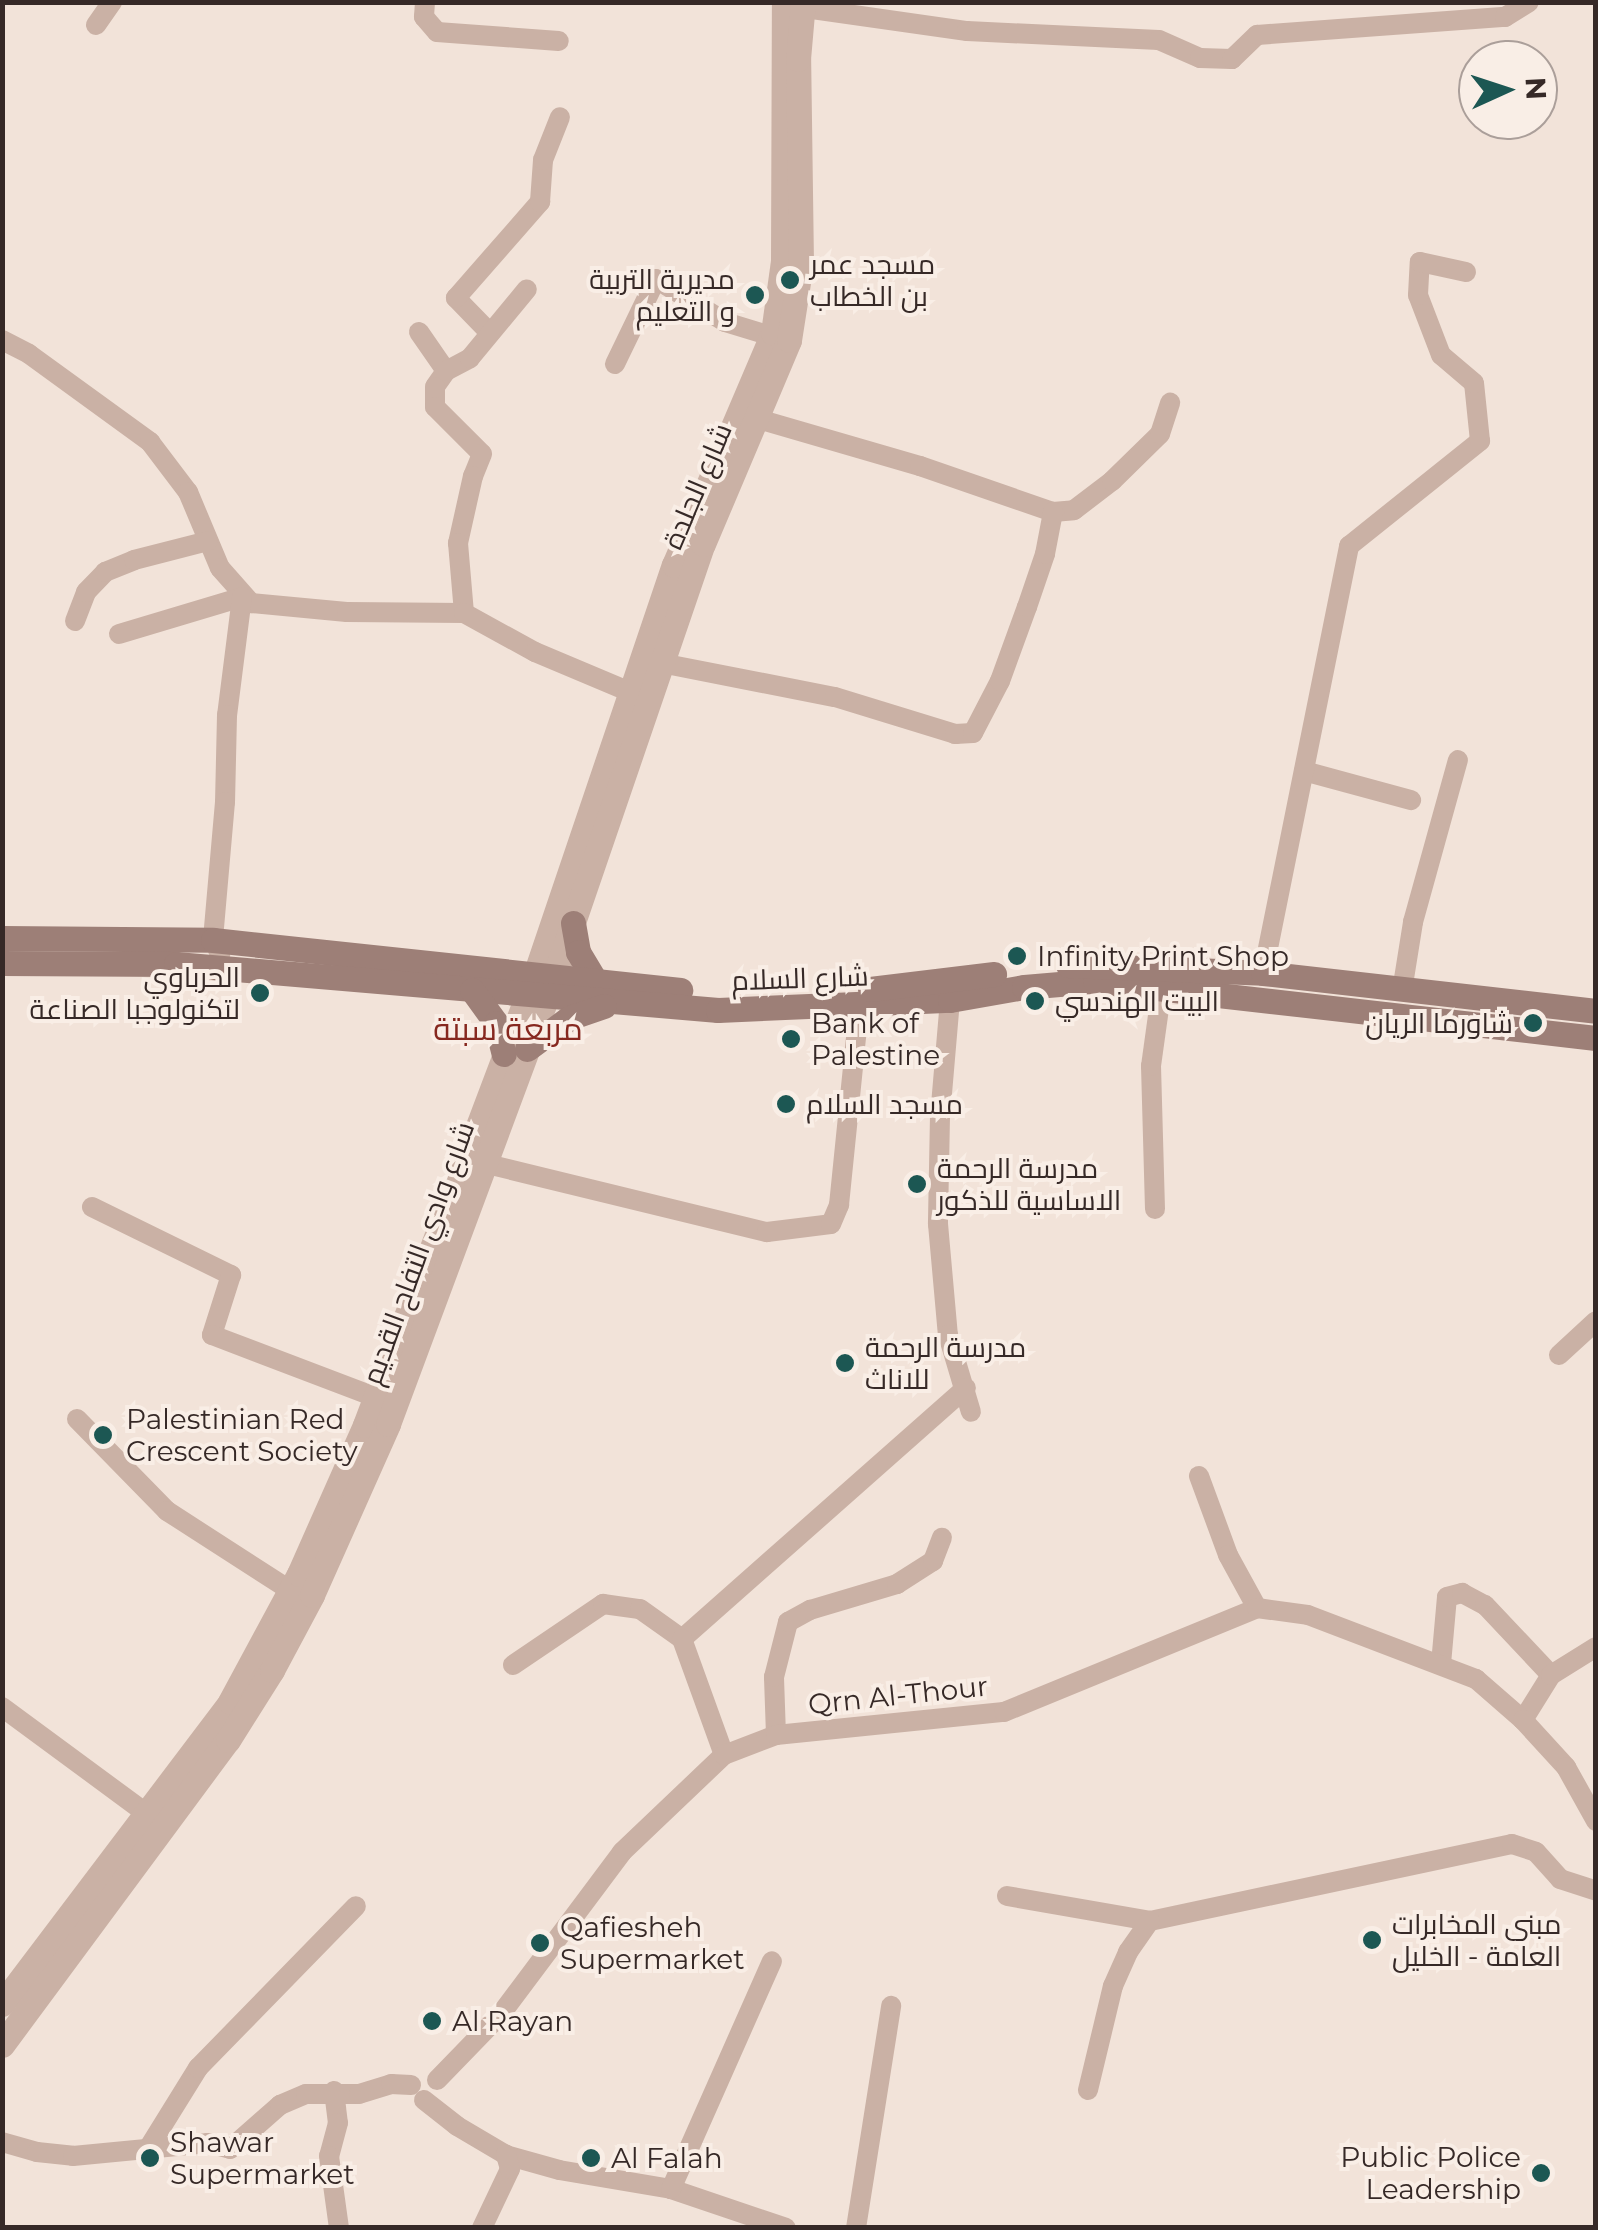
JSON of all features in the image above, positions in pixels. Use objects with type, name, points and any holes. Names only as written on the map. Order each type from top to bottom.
[{"type":"main road","points":[[573,923],[578,952],[596,982]]},
{"type":"main road","name":"شارع السلام","points":[[2,938],[213,940],[541,986],[617,1002],[718,1010],[858,1007],[950,1000],[1077,981],[1162,987],[1596,1038]]},
{"type":"main road","name":"شارع السلام","points":[[2,964],[228,968],[472,990],[596,982],[766,993],[894,987],[1076,964],[1263,972],[1402,991],[1596,1010]]},
{"type":"main road","points":[[472,990],[515,1052],[569,1018],[617,1002]]},
{"type":"street","points":[[96,25],[112,2]]},
{"type":"street","points":[[425,2],[424,17],[437,32],[558,41]]},
{"type":"street","points":[[793,4],[967,31],[1159,40],[1200,58],[1232,60],[1257,35],[1505,17],[1529,2]]},
{"type":"street","name":"شارع الجلدة","points":[[541,986],[573,923],[696,507],[772,336],[784,262],[793,4]]},
{"type":"street","name":"شارع الجلدة","points":[[541,986],[639,696],[661,663],[703,544],[789,340],[799,279],[798,59],[793,4]]},
{"type":"street","points":[[490,333],[456,298],[540,202],[543,160],[560,117]]},
{"type":"street","points":[[1263,972],[1349,546],[1480,441],[1474,383],[1441,355],[1418,295],[1420,262],[1466,272]]},
{"type":"street","points":[[615,364],[656,278],[725,322],[772,336]]},
{"type":"street","points":[[464,614],[458,543],[472,476],[482,454],[435,407],[435,387],[446,372],[470,358],[527,290]]},
{"type":"street","points":[[420,332],[446,372]]},
{"type":"street","points":[[2,340],[29,354],[150,442],[188,492],[208,542],[242,597],[251,603],[332,611],[464,614],[535,652],[639,696]]},
{"type":"street","points":[[758,419],[920,466],[1053,512],[1074,510],[1112,481],[1160,434],[1170,403]]},
{"type":"street","points":[[661,663],[835,697],[955,734],[973,733],[1000,682],[1028,607],[1053,512]]},
{"type":"street","points":[[75,621],[86,592],[105,572],[134,560],[208,542]]},
{"type":"street","points":[[118,634],[242,597]]},
{"type":"street","points":[[228,968],[213,940],[225,802],[227,714],[242,597]]},
{"type":"street","points":[[1402,991],[1413,922],[1458,760]]},
{"type":"street","points":[[1304,771],[1410,800]]},
{"type":"street","name":"شارع وادي التفاح القديم","points":[[299,1596],[541,986]]},
{"type":"street","points":[[1155,1209],[1151,1066],[1162,987]]},
{"type":"street","points":[[950,1000],[938,1224],[948,1336],[970,1412]]},
{"type":"street","points":[[482,1163],[767,1232],[832,1224],[839,1205],[858,1007]]},
{"type":"street","name":"شارع وادي التفاح القديم","points":[[2,2004],[155,1820],[228,1740],[388,1424],[482,1163],[515,1052]]},
{"type":"street","points":[[92,1207],[231,1275],[212,1336],[375,1398]]},
{"type":"street","points":[[1559,1354],[1596,1321]]},
{"type":"street","points":[[682,1640],[966,1388]]},
{"type":"street","points":[[76,1419],[167,1512],[299,1596]]},
{"type":"street","points":[[1200,1476],[1228,1554],[1257,1608]]},
{"type":"street","points":[[776,1735],[774,1677],[788,1622],[810,1610],[896,1584],[934,1562],[942,1538]]},
{"type":"street","points":[[1440,1664],[1447,1597],[1462,1592],[1485,1606],[1552,1675]]},
{"type":"street","points":[[513,1664],[603,1604],[640,1608],[682,1640],[724,1756]]},
{"type":"street","name":"Qrn Al-Thour","points":[[418,2093],[420,2073],[437,2080],[501,2014],[622,1852],[724,1756],[776,1735],[1004,1712],[1257,1608],[1308,1614],[1476,1679],[1523,1720],[1566,1768],[1596,1821]]},
{"type":"street","points":[[1523,1720],[1552,1675],[1596,1647]]},
{"type":"street","points":[[2,1707],[155,1820]]},
{"type":"street","name":"شارع وادي التفاح القديم","points":[[2,2045],[155,1820]]},
{"type":"street","points":[[1007,1896],[1150,1922],[1512,1844],[1536,1852],[1560,1879],[1596,1891]]},
{"type":"street","points":[[146,2152],[198,2068],[356,1906]]},
{"type":"street","points":[[1088,2090],[1113,1986],[1128,1952],[1150,1922]]},
{"type":"street","points":[[670,2189],[772,1961]]},
{"type":"street","points":[[856,2228],[891,2006]]},
{"type":"street","points":[[2,2142],[37,2152],[73,2156],[146,2152],[208,2143],[230,2149],[280,2105],[306,2094],[359,2094],[392,2084],[418,2093],[457,2126],[506,2155],[670,2189],[786,2228]]},
{"type":"street","points":[[334,2092],[338,2123],[329,2156],[339,2228]]},
{"type":"street","points":[[482,2228],[510,2169],[506,2155]]},
{"type":"place","name":"مسجد عمر بن الخطاب","points":[[790,280]]},
{"type":"place","name":"مديرية التربية و التعليم","points":[[755,295]]},
{"type":"place","name":"Infinity Print Shop","points":[[1017,956]]},
{"type":"place","name":"الحرباوي لتكنولوجبا الصناعة","points":[[260,993]]},
{"type":"place","name":"البيت الهندسي","points":[[1035,1001]]},
{"type":"place","name":"شاورما الريان","points":[[1533,1023]]},
{"type":"place","name":"Bank of Palestine","points":[[791,1039]]},
{"type":"place","name":"مسجد السلام","points":[[786,1104]]},
{"type":"place","name":"مدرسة الرحمة الاساسية للذكور","points":[[917,1184]]},
{"type":"place","name":"مدرسة الرحمة للاناث","points":[[845,1363]]},
{"type":"place","name":"Palestinian Red Crescent Society","points":[[103,1435]]},
{"type":"place","name":"مبنى المخابرات العامة - الخليل","points":[[1372,1940]]},
{"type":"place","name":"Qafiesheh Supermarket","points":[[540,1943]]},
{"type":"place","name":"Al Rayan","points":[[432,2021]]},
{"type":"place","name":"Shawar Supermarket","points":[[150,2158]]},
{"type":"place","name":"Al Falah","points":[[591,2158]]},
{"type":"place","name":"Public Police Leadership","points":[[1541,2173]]},
{"type":"district","name":"مربعة سبتة","points":[[508,1029]]}]
